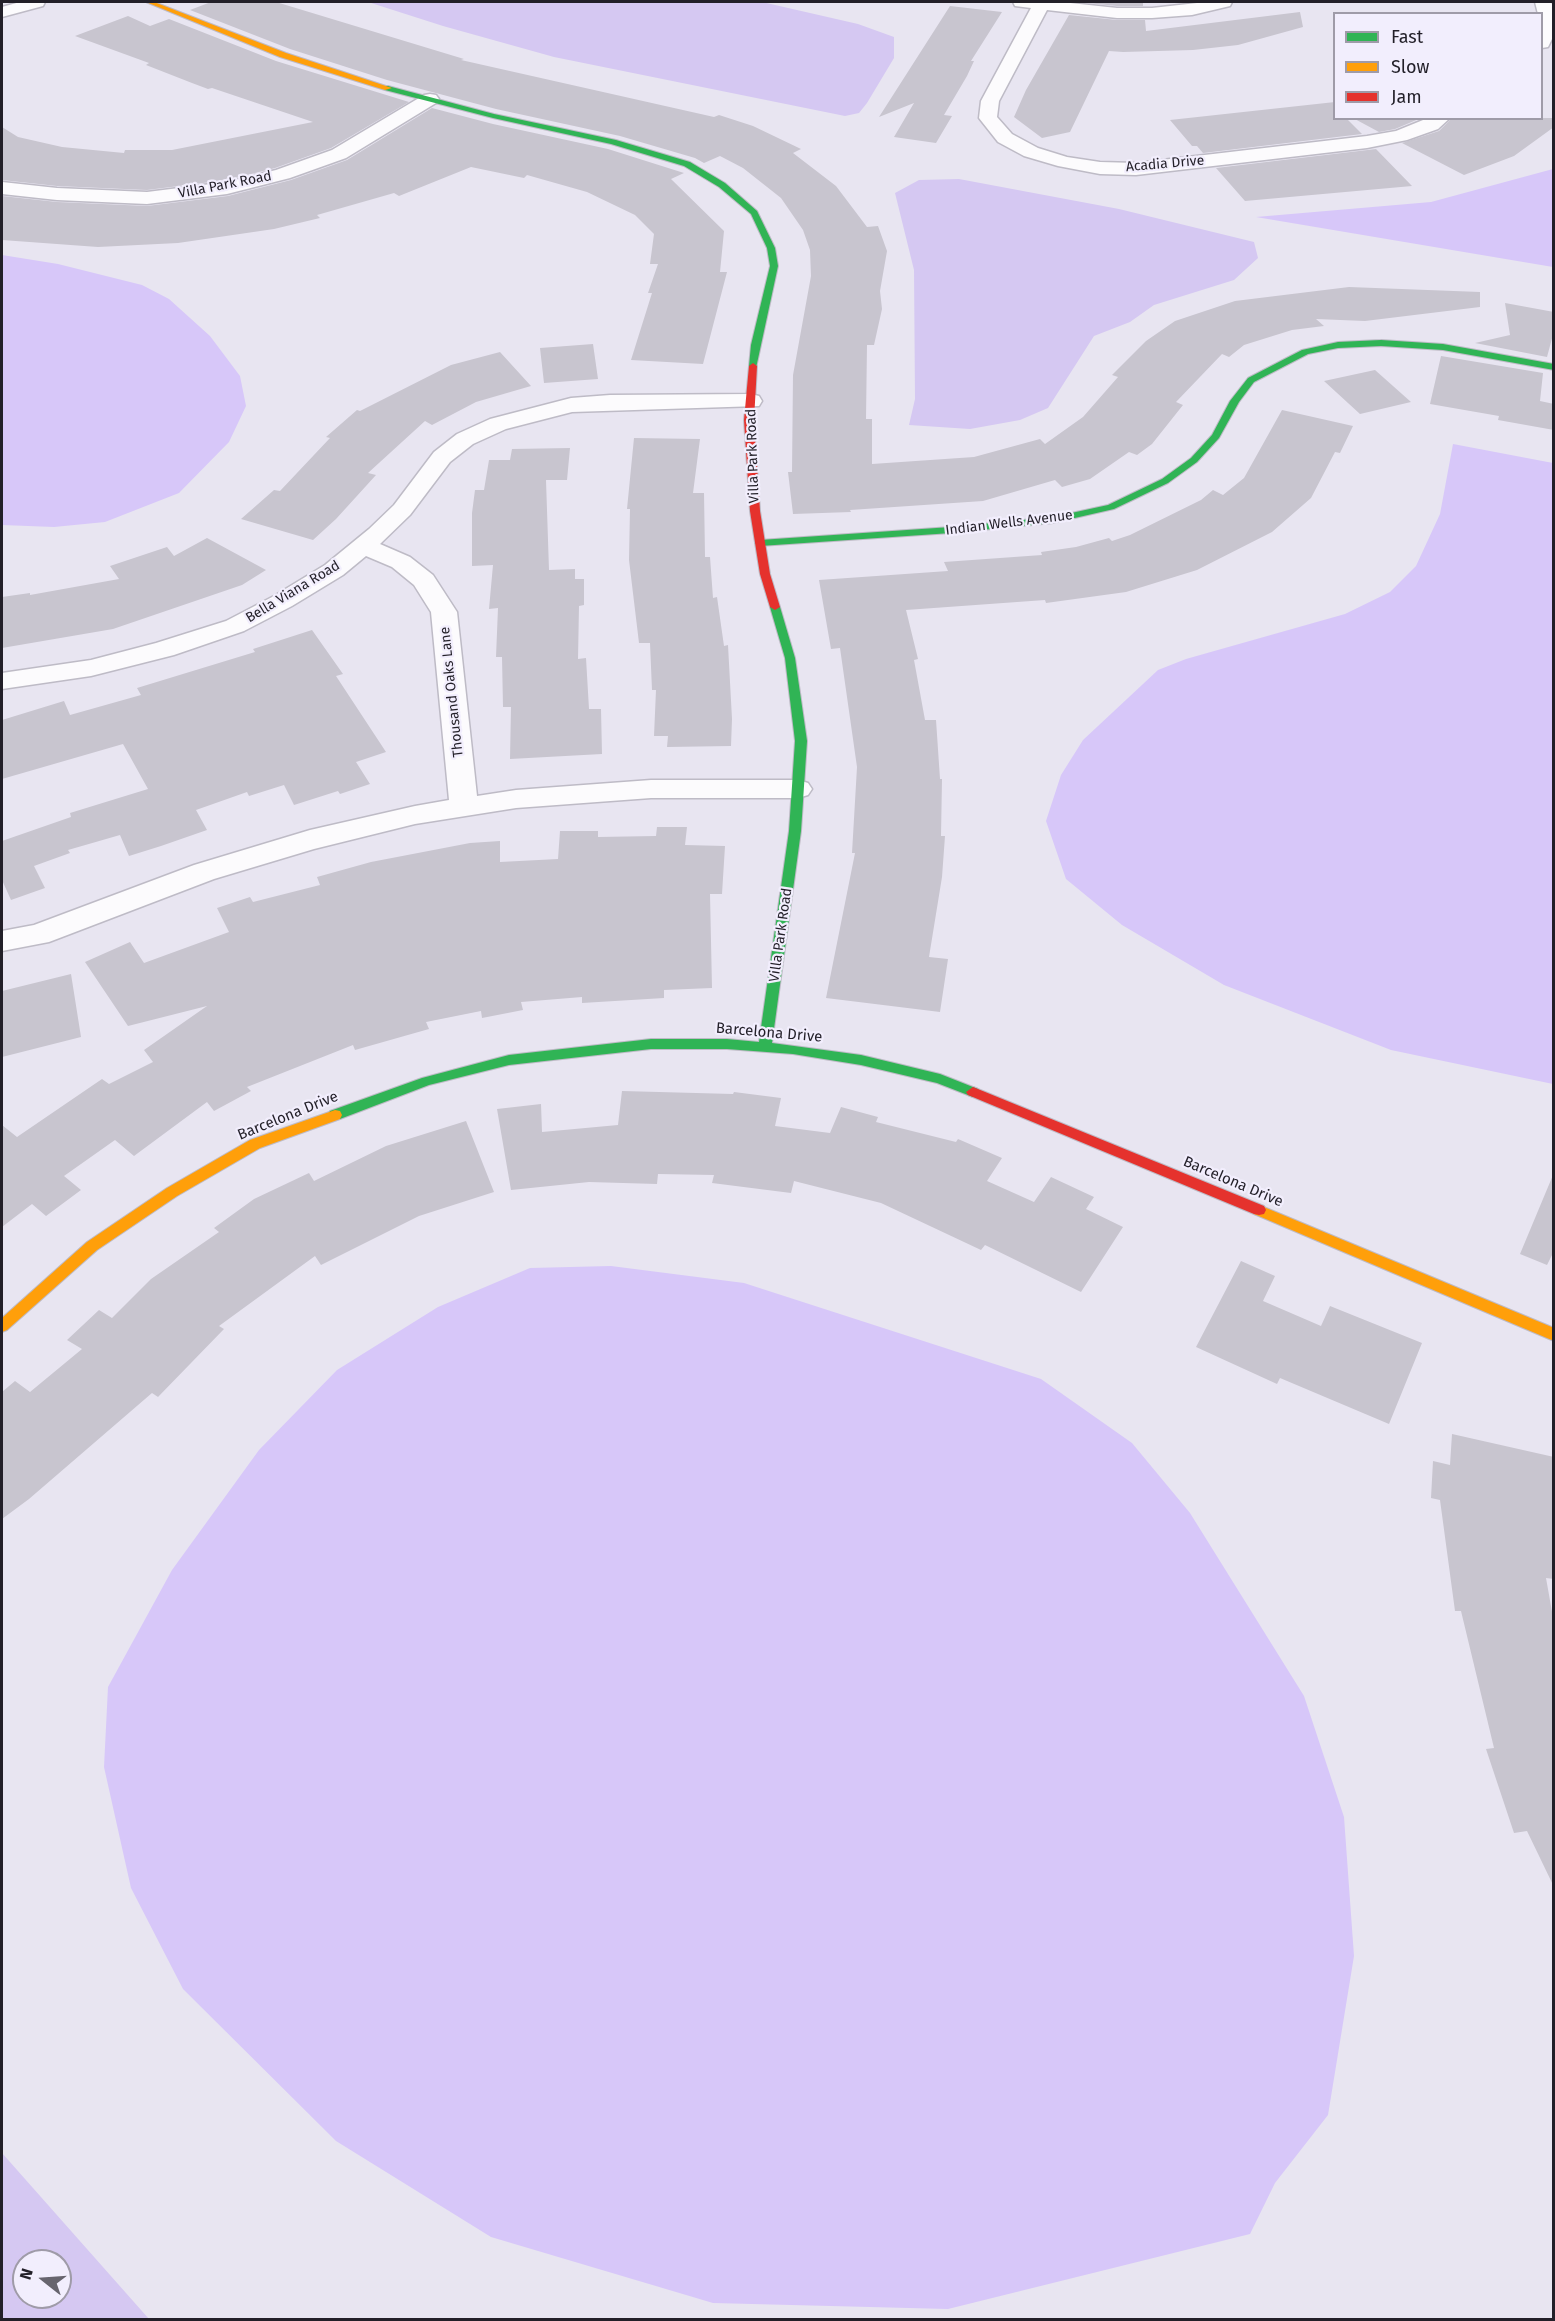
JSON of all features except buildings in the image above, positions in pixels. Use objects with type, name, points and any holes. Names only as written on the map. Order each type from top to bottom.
[{"type":"street","points":[[2,12],[37,2]]},
{"type":"street","name":"Villa Park Road","points":[[149,2],[283,55],[380,86],[613,142],[687,164],[722,185],[754,213],[771,248],[774,266],[755,345],[750,432],[755,511],[765,574],[790,658],[801,741],[795,831],[765,1047]]},
{"type":"street","points":[[1019,2],[1117,13],[1192,10],[1224,2]]},
{"type":"street","points":[[1543,2],[1549,24],[1543,40]]},
{"type":"street","name":"Acadia Drive","points":[[1041,4],[990,101],[988,118],[1005,138],[1031,152],[1065,162],[1100,168],[1136,169],[1367,142],[1400,136],[1431,125],[1438,120]]},
{"type":"street","name":"Villa Park Road","points":[[2,188],[57,194],[147,198],[227,188],[283,174],[339,154],[430,99]]},
{"type":"street","name":"Indian Wells Avenue","points":[[760,543],[951,530],[1053,520],[1111,507],[1165,481],[1194,460],[1216,436],[1235,401],[1251,380],[1305,352],[1338,345],[1381,343],[1443,346],[1554,367]]},
{"type":"street","name":"Bella Viana Road","points":[[2,681],[91,668],[165,649],[235,626],[283,601],[334,570],[364,546],[402,510],[442,456],[465,439],[498,424],[571,405],[610,402],[751,401]]},
{"type":"street","name":"Thousand Oaks Lane","points":[[364,546],[401,562],[424,580],[444,612],[465,807]]},
{"type":"street","points":[[2,941],[38,935],[204,872],[310,840],[415,815],[516,799],[651,789],[798,789]]},
{"type":"street","name":"Barcelona Drive","points":[[2,1326],[92,1246],[172,1192],[255,1144],[427,1081],[508,1060],[651,1044],[727,1044],[861,1060],[940,1079],[1052,1123],[1554,1335]]},
{"type":"shaded area","points":[[368,2],[762,2],[858,24],[894,37],[894,58],[859,113],[845,116],[554,57]]},
{"type":"shaded area","points":[[1553,169],[1553,267],[1256,217],[1431,202]]},
{"type":"shaded area","points":[[959,179],[1119,209],[1254,242],[1258,258],[1234,280],[1154,305],[1130,322],[1094,336],[1048,408],[1020,420],[970,429],[909,425],[915,399],[914,270],[895,193],[919,180]]},
{"type":"shaded area","points":[[2,255],[58,264],[142,285],[169,299],[210,336],[240,376],[246,406],[229,442],[179,493],[105,522],[54,527],[2,525]]},
{"type":"shaded area","points":[[1453,444],[1553,463],[1553,1084],[1391,1050],[1224,985],[1122,925],[1066,879],[1046,821],[1061,775],[1083,740],[1158,670],[1186,659],[1345,614],[1390,592],[1416,566],[1440,514]]},
{"type":"shaded area","points":[[611,1266],[744,1283],[1041,1379],[1132,1443],[1190,1513],[1304,1696],[1344,1817],[1354,1956],[1328,2115],[1275,2183],[1250,2234],[948,2309],[713,2303],[491,2237],[336,2141],[183,1989],[131,1888],[104,1767],[108,1687],[172,1570],[259,1450],[337,1370],[438,1307],[530,1268]]},
{"type":"shaded area","points":[[2,2153],[149,2319],[2,2319]]},
{"type":"traffic: fast","points":[[388,88],[493,116],[613,142],[687,164],[722,185],[754,213],[771,248],[774,266],[755,345],[753,366]]},
{"type":"traffic: fast","points":[[760,543],[951,530],[1053,520],[1111,507],[1165,481],[1194,460],[1216,436],[1235,401],[1251,380],[1305,352],[1338,345],[1381,343],[1443,347],[1554,367]]},
{"type":"traffic: fast","points":[[765,1047],[795,831],[801,741],[790,658],[775,607]]},
{"type":"traffic: fast","points":[[335,1115],[427,1081],[509,1060],[651,1044],[727,1044],[793,1049],[861,1060],[940,1079],[973,1092]]},
{"type":"traffic: slow","points":[[149,2],[283,55],[388,88]]},
{"type":"traffic: slow","points":[[2,1326],[92,1246],[172,1192],[255,1144],[335,1115]]},
{"type":"traffic: slow","points":[[1259,1210],[1554,1335]]},
{"type":"traffic: jam","points":[[753,366],[749,420],[755,511],[765,574],[775,607]]},
{"type":"traffic: jam","points":[[973,1092],[1259,1210]]}]
